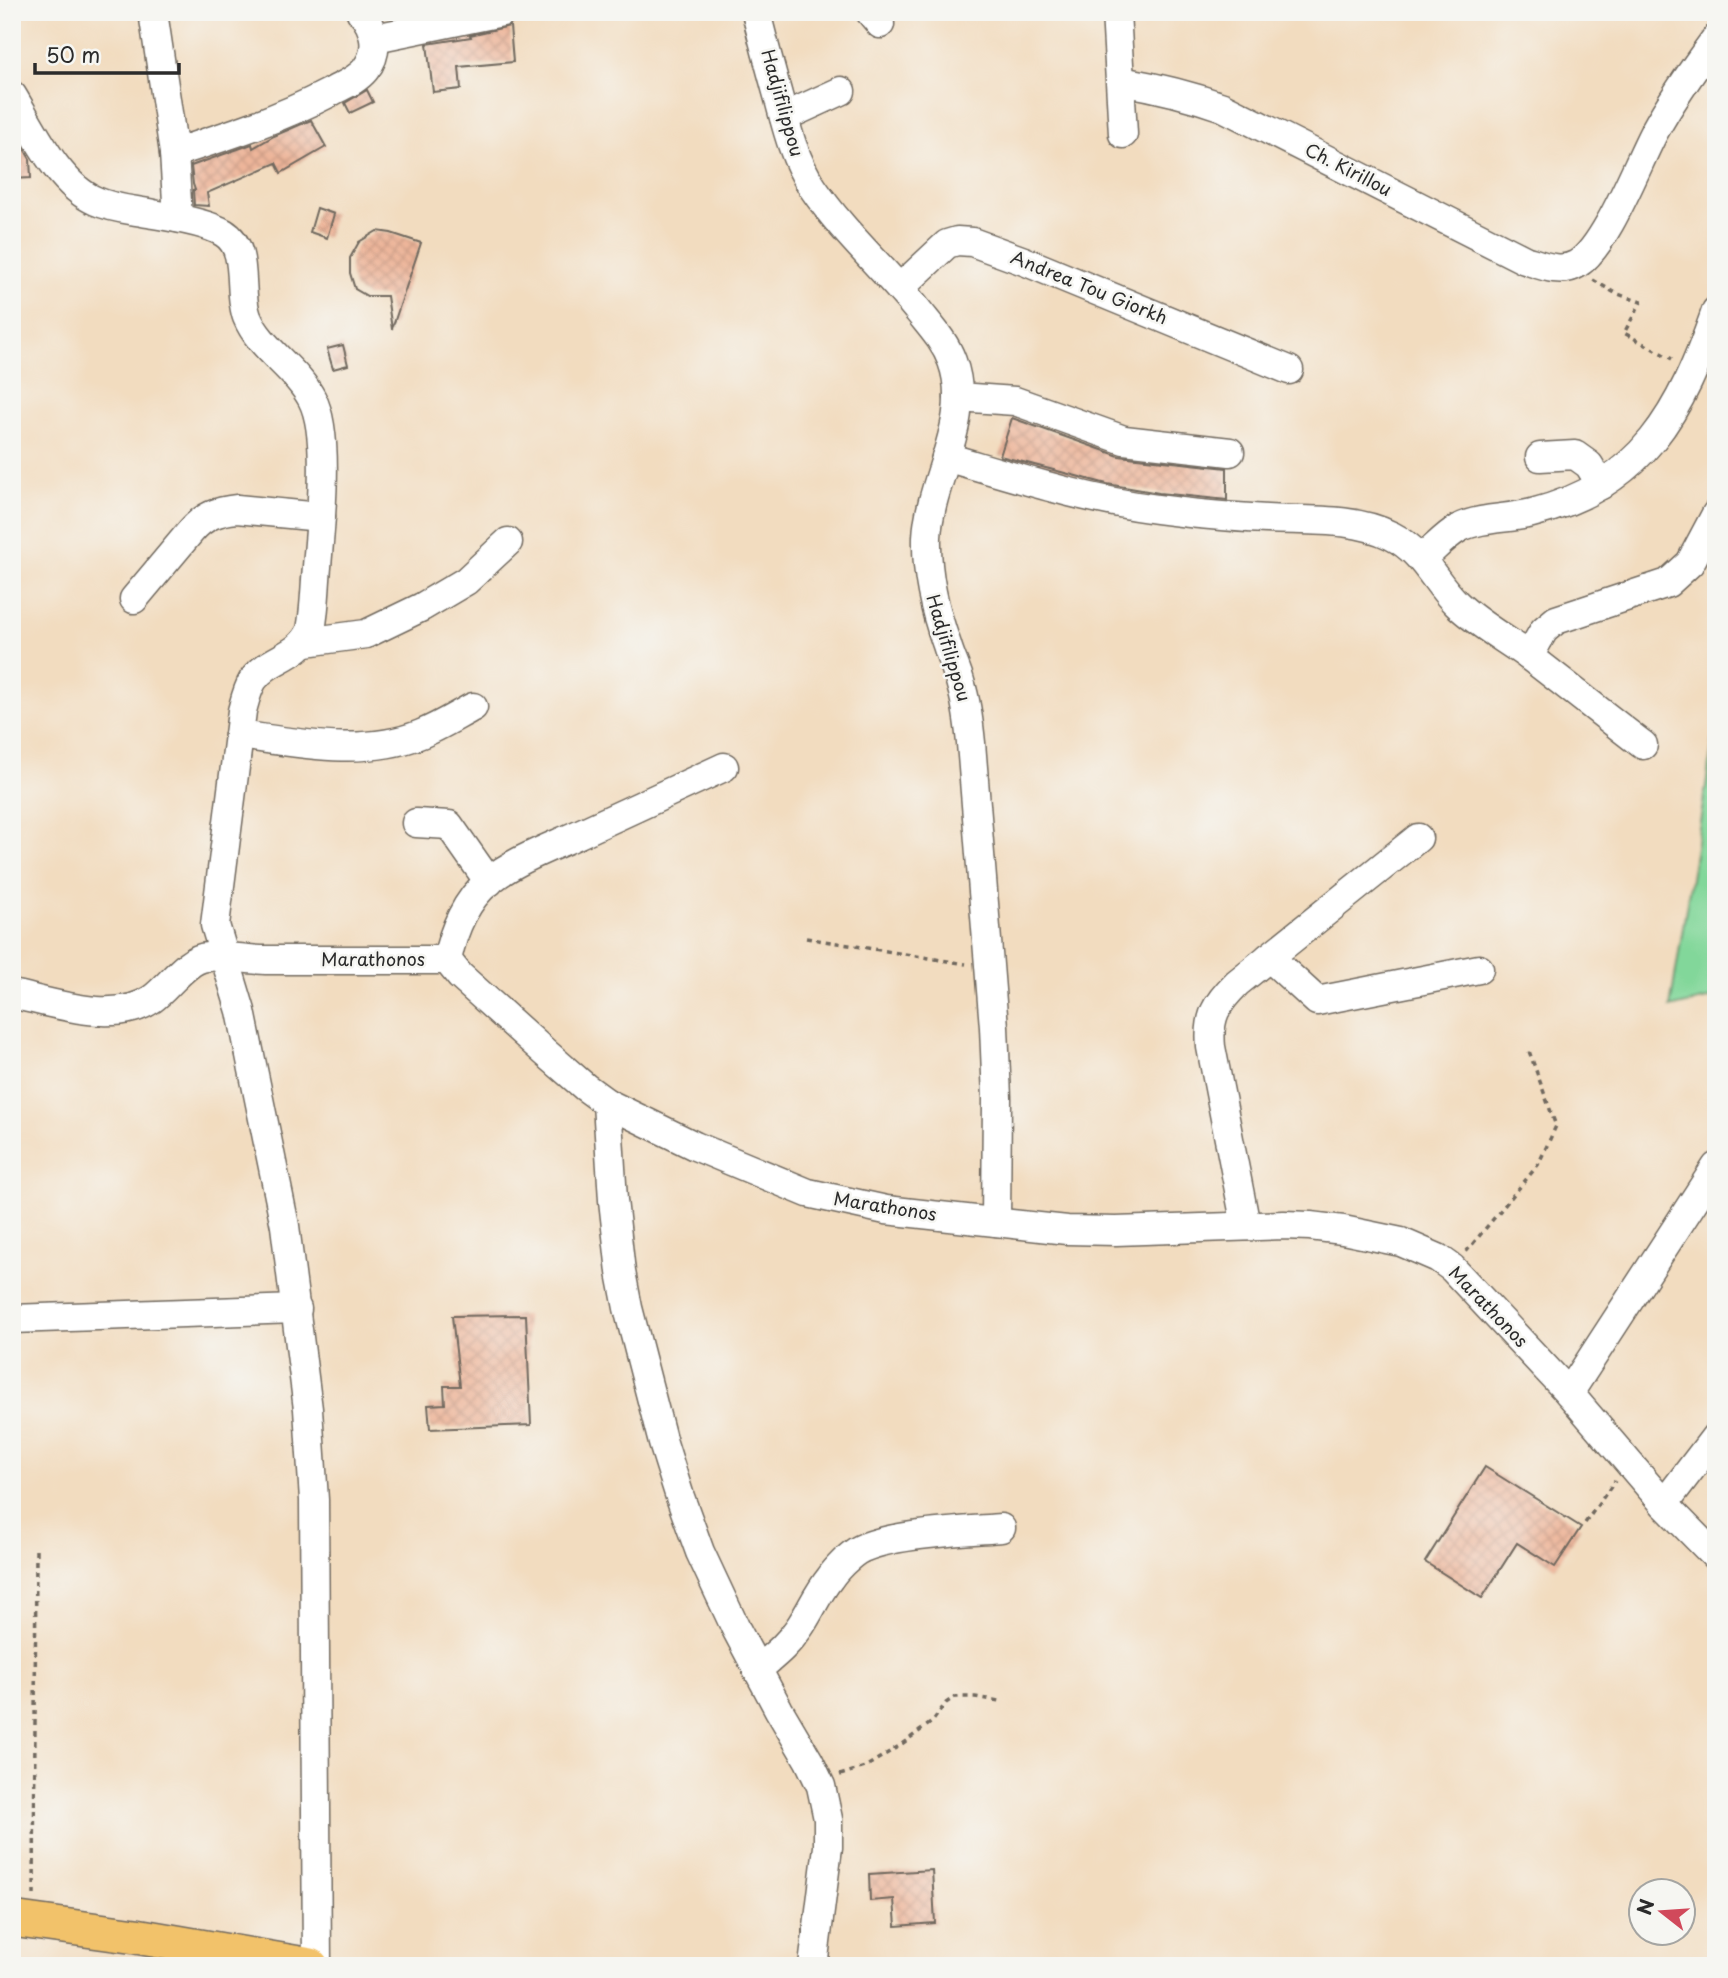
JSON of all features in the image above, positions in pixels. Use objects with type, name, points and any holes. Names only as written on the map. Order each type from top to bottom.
[{"type":"main road","points":[[23,1921],[136,1936],[311,1966]]},
{"type":"street","points":[[153,12],[174,153],[178,218]]},
{"type":"street","points":[[174,153],[296,110],[364,72],[374,52],[375,38],[370,23],[361,12]]},
{"type":"street","points":[[375,38],[502,12]]},
{"type":"street","name":"Hadjifilippou","points":[[756,12],[794,152],[802,170],[837,220],[900,288],[943,342],[953,363],[958,397],[957,414],[930,509],[928,569],[934,608],[961,684],[968,714],[994,1027],[997,1098],[996,1222]]},
{"type":"street","points":[[1116,12],[1124,134]]},
{"type":"street","points":[[1572,267],[1591,254],[1604,234],[1655,130],[1716,38]]},
{"type":"street","name":"Ch. Kirillou","points":[[1121,81],[1183,94],[1223,107],[1525,260],[1559,269],[1572,267]]},
{"type":"street","points":[[784,117],[841,91]]},
{"type":"street","points":[[12,95],[64,178],[81,192],[96,201],[113,206],[178,218],[224,233],[233,240],[239,251],[243,304],[248,318],[256,332],[312,398],[322,432],[321,517],[311,630],[306,642],[270,665],[254,679],[246,695],[215,925],[241,1011],[285,1226],[308,1409],[314,1500],[317,1966]]},
{"type":"street","name":"Andrea Tou Giorkh","points":[[900,288],[947,244],[957,241],[972,242],[1289,370]]},
{"type":"street","points":[[1422,559],[1458,529],[1531,513],[1589,493],[1642,453],[1675,407],[1703,347],[1716,311]]},
{"type":"street","points":[[958,397],[1015,401],[1124,440],[1230,452]]},
{"type":"street","points":[[1540,457],[1576,455],[1589,465],[1601,485]]},
{"type":"street","points":[[946,457],[1056,489],[1156,509],[1265,519],[1331,521],[1355,524],[1392,536],[1422,559],[1444,590],[1474,619],[1529,656],[1643,745]]},
{"type":"street","points":[[134,599],[200,521],[210,515],[237,509],[321,517]]},
{"type":"street","points":[[1529,656],[1544,631],[1556,620],[1668,583],[1690,563],[1716,514]]},
{"type":"street","points":[[306,642],[366,634],[422,607],[466,582],[508,542]]},
{"type":"street","points":[[239,735],[315,745],[361,746],[419,735],[473,707]]},
{"type":"street","points":[[447,960],[454,933],[463,915],[474,897],[489,881],[527,858],[724,767]]},
{"type":"street","points":[[416,823],[449,825],[489,881]]},
{"type":"street","points":[[1246,1226],[1211,1047],[1213,1013],[1220,1000],[1237,983],[1418,838]]},
{"type":"street","name":"Marathonos","points":[[12,994],[92,1011],[124,1011],[140,1007],[154,998],[188,966],[205,957],[261,960],[447,960],[460,976],[547,1054],[607,1103],[695,1146],[808,1193],[886,1210],[1067,1230],[1310,1226],[1381,1237],[1419,1249],[1452,1268],[1569,1393],[1664,1504],[1716,1557]]},
{"type":"street","points":[[1269,957],[1317,1001],[1479,969]]},
{"type":"street","points":[[607,1103],[621,1272],[628,1308],[680,1497],[700,1552],[757,1670],[821,1786],[828,1819],[828,1847],[813,1966]]},
{"type":"street","points":[[1569,1393],[1716,1167]]},
{"type":"street","points":[[12,1319],[297,1309]]},
{"type":"street","points":[[1664,1504],[1716,1436]]},
{"type":"street","points":[[757,1670],[784,1648],[831,1575],[856,1552],[908,1537],[1001,1528]]},
{"type":"path","points":[[1572,267],[1615,293],[1641,302],[1624,333],[1693,369]]},
{"type":"path","points":[[806,938],[989,967]]},
{"type":"path","points":[[1452,1268],[1538,1165],[1556,1126],[1529,1051]]},
{"type":"path","points":[[1585,1523],[1629,1462]]},
{"type":"path","points":[[23,1921],[36,1550]]},
{"type":"path","points":[[818,1779],[865,1768],[932,1722],[946,1703],[955,1697],[999,1700]]},
{"type":"green space","points":[[1716,733],[1716,997],[1670,1008],[1714,736]]},
{"type":"building","points":[[510,26],[513,62],[459,67],[461,89],[433,92],[427,44],[471,37],[470,35]]},
{"type":"building","points":[[367,90],[373,102],[350,113],[345,103]]},
{"type":"building","points":[[311,120],[326,147],[281,173],[276,163],[207,193],[209,206],[194,205],[195,190],[191,166],[252,144],[253,148]]},
{"type":"building","points":[[18,138],[30,159],[31,178],[12,179],[12,139]]},
{"type":"building","points":[[317,208],[334,214],[327,238],[310,232]]},
{"type":"building","points":[[377,231],[421,243],[392,329],[387,296],[367,296],[355,289],[350,273],[350,258],[359,242]]},
{"type":"building","points":[[343,345],[348,365],[333,369],[327,349]]},
{"type":"building","points":[[1012,418],[1119,456],[1227,468],[1227,500],[1107,484],[1000,456]]},
{"type":"building","points":[[526,1315],[531,1425],[430,1429],[428,1405],[445,1404],[444,1386],[460,1386],[452,1316]]},
{"type":"building","points":[[1485,1467],[1581,1527],[1555,1567],[1517,1543],[1482,1598],[1425,1562]]},
{"type":"building","points":[[932,1870],[935,1923],[896,1926],[894,1899],[870,1901],[869,1874]]}]
